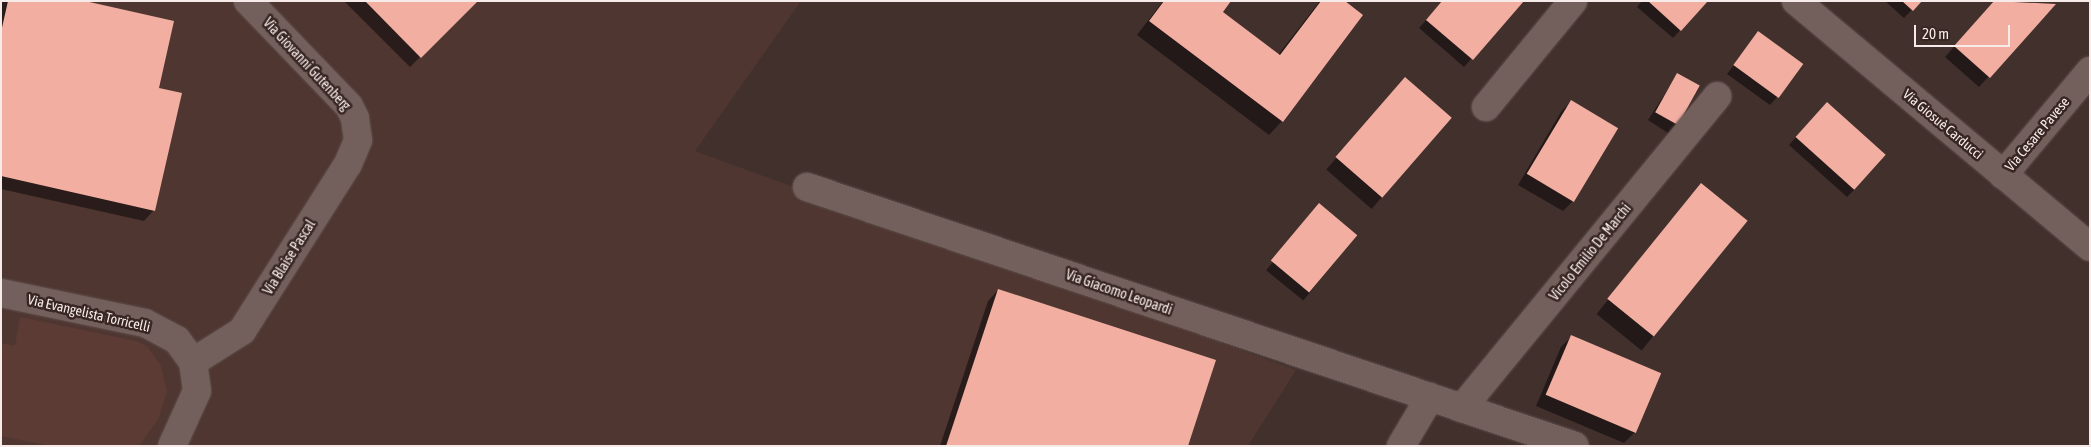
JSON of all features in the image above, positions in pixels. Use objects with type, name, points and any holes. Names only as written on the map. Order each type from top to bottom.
[{"type":"street","name":"Via Giovanni Gutenberg","points":[[248,1],[339,94],[355,118],[358,130]]},
{"type":"street","points":[[1486,107],[1573,1]]},
{"type":"street","name":"Via Giosuè Carducci","points":[[1796,1],[2090,247]]},
{"type":"street","name":"Via Cesare Pavese","points":[[2003,175],[2090,71]]},
{"type":"street","name":"Vicolo Emilio De Marchi","points":[[1462,408],[1717,96]]},
{"type":"street","name":"Via Blaise Pascal","points":[[193,362],[242,331],[348,164],[354,152],[358,130]]},
{"type":"street","name":"Via Giacomo Leopardi","points":[[807,187],[1575,446]]},
{"type":"street","name":"Via Evangelista Torricelli","points":[[1,293],[145,323],[176,340],[193,362],[197,391],[172,446]]},
{"type":"street","points":[[1401,446],[1430,397]]},
{"type":"shaded area","points":[[1,1],[801,1],[695,151],[1296,370],[1248,446],[1,446]]},
{"type":"shaded area","points":[[20,317],[136,341],[147,346],[161,366],[167,392],[158,419],[138,446],[50,446],[1,436],[1,343],[15,346]]},
{"type":"building","points":[[8,1],[85,1],[174,21],[159,88],[182,93],[155,211],[1,176],[1,32]]},
{"type":"building","points":[[365,1],[478,1],[421,58]]},
{"type":"building","points":[[1164,1],[1231,1],[1223,12],[1280,55],[1321,1],[1345,1],[1363,15],[1283,122],[1149,21]]},
{"type":"building","points":[[1442,1],[1524,1],[1473,60],[1426,20]]},
{"type":"building","points":[[1648,1],[1708,1],[1681,31]]},
{"type":"building","points":[[1902,1],[1922,1],[1913,11]]},
{"type":"building","points":[[1994,1],[2056,4],[1990,78],[1954,46]]},
{"type":"building","points":[[1758,31],[1803,64],[1779,98],[1733,65]]},
{"type":"building","points":[[1677,73],[1700,86],[1678,125],[1655,112]]},
{"type":"building","points":[[1405,77],[1452,118],[1382,198],[1335,157]]},
{"type":"building","points":[[1571,100],[1618,128],[1574,202],[1527,174]]},
{"type":"building","points":[[1827,102],[1886,155],[1854,190],[1796,137]]},
{"type":"building","points":[[1701,183],[1748,221],[1654,337],[1607,299]]},
{"type":"building","points":[[1319,203],[1357,235],[1309,293],[1271,260]]},
{"type":"building","points":[[998,289],[1216,360],[1188,446],[946,446]]},
{"type":"building","points":[[1571,335],[1661,373],[1636,433],[1546,395]]}]
